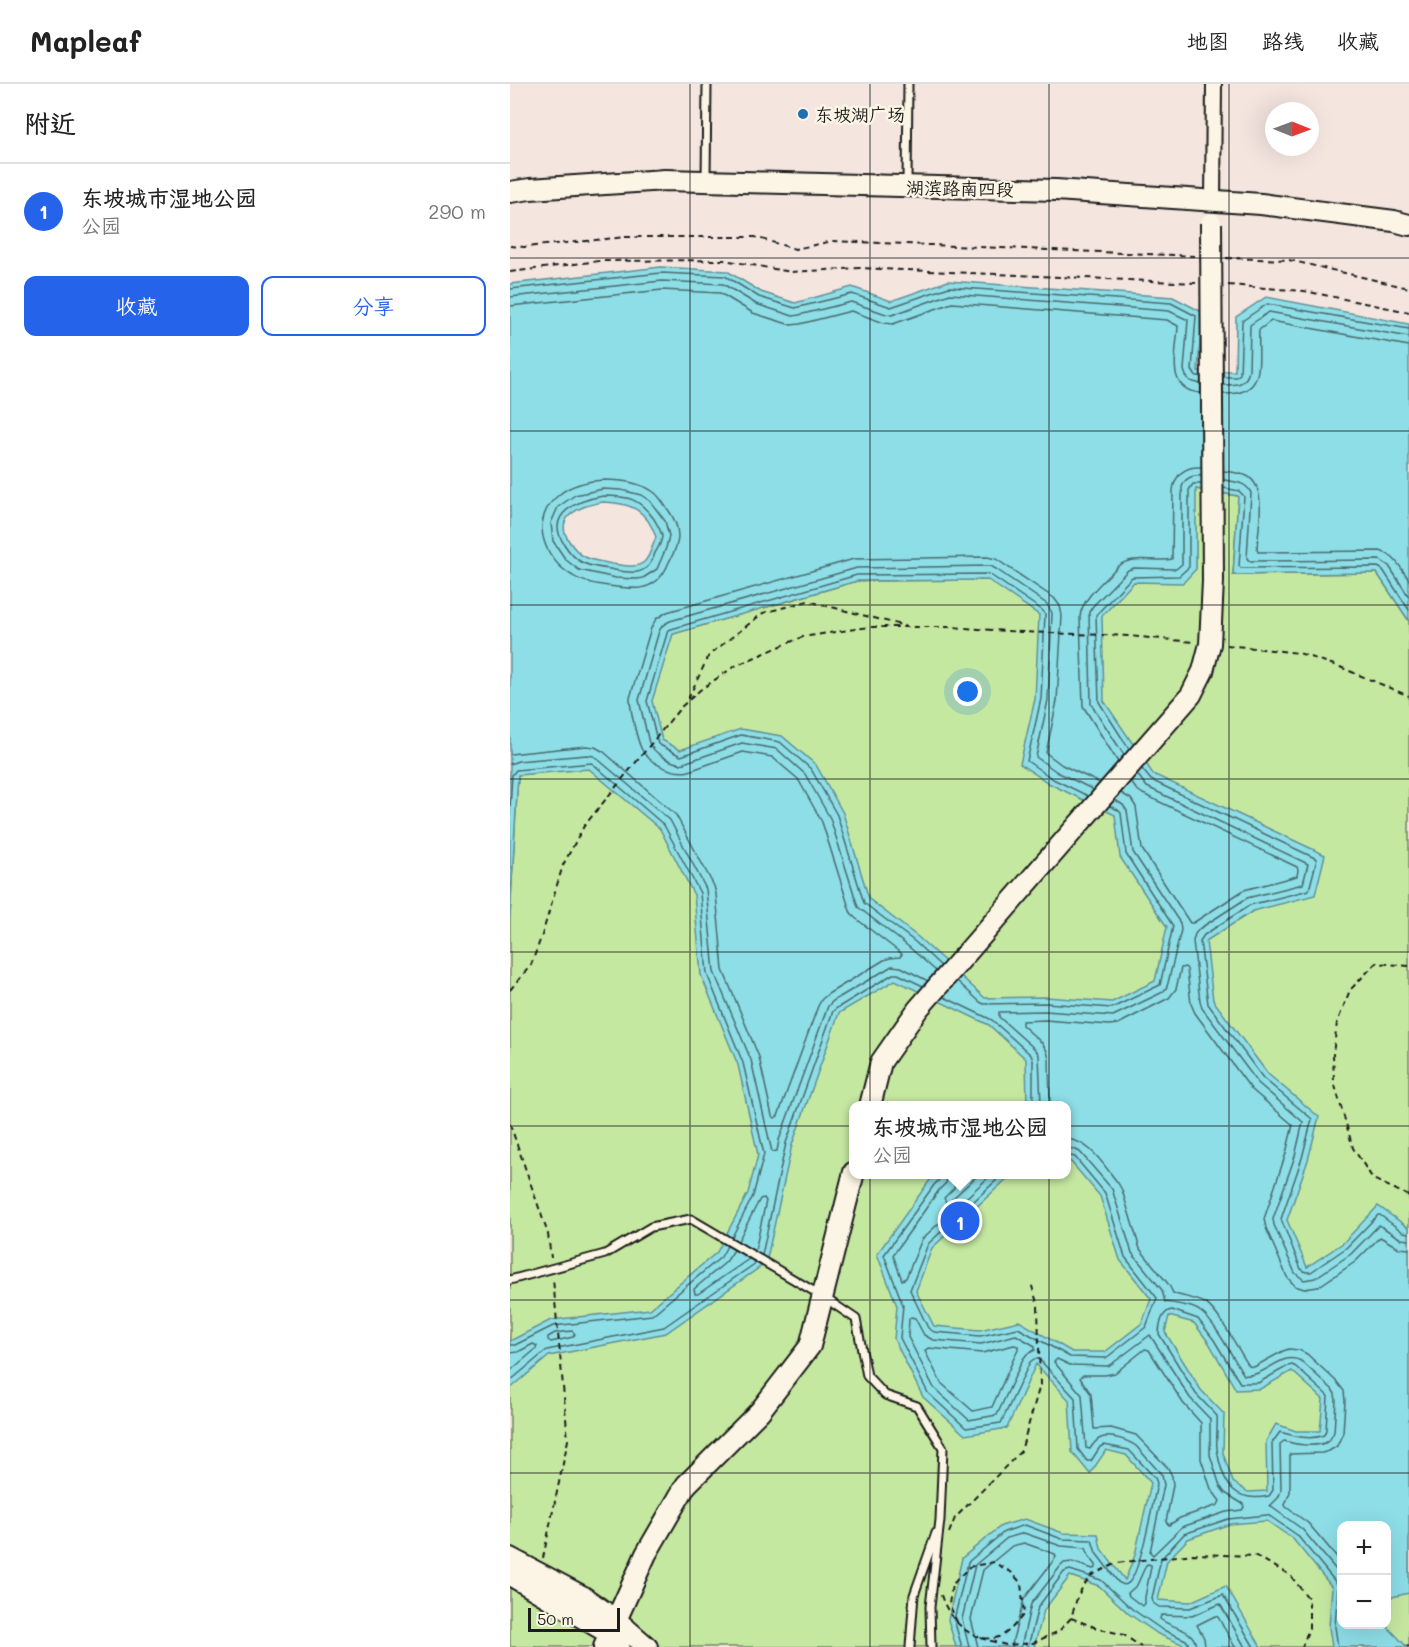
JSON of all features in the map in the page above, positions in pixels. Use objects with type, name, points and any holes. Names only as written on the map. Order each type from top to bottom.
[{"type":"street","points":[[871,1101],[881,1062],[918,1009],[1191,695],[1203,671],[1210,644],[1213,581],[1211,223],[1214,84]]},
{"type":"street","name":"湖滨路南四段","points":[[510,192],[665,180],[1056,190],[1272,205],[1409,225]]},
{"type":"street","points":[[606,1636],[646,1554],[686,1485],[760,1411],[810,1346],[852,1179]]},
{"type":"street","points":[[510,1558],[582,1596],[606,1636],[647,1647]]},
{"type":"street","points":[[510,1575],[626,1647]]},
{"type":"lane","points":[[706,181],[707,84]]},
{"type":"lane","points":[[907,186],[908,84]]},
{"type":"lane","points":[[510,1280],[605,1254],[651,1227],[691,1219],[822,1296],[856,1319],[867,1376],[885,1395],[917,1406],[942,1448],[940,1520],[930,1607],[931,1647]]},
{"type":"lane","points":[[909,1647],[914,1595],[940,1520]]},
{"type":"path","points":[[510,246],[525,247],[626,237],[755,237],[795,249],[833,241],[1196,256]]},
{"type":"path","points":[[1219,257],[1289,260],[1409,288]]},
{"type":"path","points":[[510,272],[599,261],[724,260],[791,272],[860,268],[1204,283]]},
{"type":"path","points":[[1226,285],[1304,291],[1409,312]]},
{"type":"path","points":[[686,702],[709,655],[763,613],[808,601],[908,627]]},
{"type":"path","points":[[510,990],[531,965],[563,865],[584,826],[686,702],[735,666],[802,637],[869,627],[951,627],[1130,636],[1299,653],[1340,667],[1409,696]]},
{"type":"path","points":[[1409,966],[1376,963],[1350,990],[1337,1023],[1333,1054],[1334,1082],[1353,1148],[1373,1179],[1409,1196]]},
{"type":"path","points":[[510,1124],[548,1234],[568,1440],[540,1574]]},
{"type":"path","points":[[947,1536],[955,1518],[1021,1451],[1040,1385],[1038,1306],[1031,1283]]},
{"type":"path","points":[[939,1590],[944,1606],[958,1624],[974,1637],[1006,1645],[1032,1643],[1059,1631],[1071,1618],[1078,1595],[1090,1576],[1117,1563],[1193,1554],[1256,1556],[1290,1575],[1309,1599],[1309,1628],[1302,1647]]},
{"type":"path","points":[[958,1624],[949,1604],[952,1585],[969,1567],[993,1562],[1011,1572],[1021,1583],[1024,1614],[1011,1629],[997,1638],[974,1637]]},
{"type":"path","points":[[1071,1618],[1124,1635],[1141,1647]]},
{"type":"green space","points":[[1195,489],[1238,496],[1233,575],[1377,573],[1409,621],[1409,1647],[510,1647],[510,917],[518,775],[673,634],[857,581],[988,580],[1196,568]]},
{"type":"water","points":[[661,267],[727,271],[761,292],[795,303],[852,287],[891,301],[948,281],[1173,297],[1202,312],[1198,371],[1235,371],[1236,317],[1266,297],[1409,324],[1409,621],[1377,573],[1233,575],[1238,496],[1196,489],[1196,569],[1183,583],[1134,582],[1102,616],[1104,701],[1153,774],[1325,855],[1315,895],[1253,911],[1206,941],[1213,1000],[1268,1074],[1319,1117],[1308,1160],[1287,1220],[1307,1267],[1343,1243],[1378,1206],[1409,1228],[1409,1593],[1391,1597],[1391,1521],[1337,1521],[1337,1629],[1390,1629],[1407,1647],[1332,1647],[1329,1627],[1332,1587],[1293,1539],[1267,1521],[1230,1524],[1188,1539],[1167,1561],[1158,1600],[1190,1602],[1226,1586],[1261,1647],[1189,1647],[1158,1634],[1129,1614],[1099,1586],[1070,1576],[1044,1610],[1034,1647],[956,1647],[948,1620],[962,1558],[1001,1526],[1025,1519],[1063,1533],[1098,1534],[1101,1549],[1125,1580],[1135,1555],[1151,1483],[1126,1455],[1106,1450],[1090,1474],[1072,1452],[1069,1400],[1036,1364],[1007,1428],[965,1435],[923,1397],[894,1339],[897,1306],[877,1254],[931,1179],[1007,1179],[932,1248],[916,1291],[934,1326],[980,1330],[1019,1321],[1072,1352],[1105,1352],[1142,1323],[1151,1299],[1120,1260],[1100,1196],[1071,1162],[1071,1101],[1027,1101],[1026,1059],[989,1025],[895,980],[839,1013],[792,1145],[766,1263],[666,1333],[549,1356],[510,1389],[510,1341],[551,1320],[650,1309],[717,1252],[748,1193],[758,1155],[738,1065],[701,975],[694,895],[660,829],[589,769],[518,775],[510,917],[510,284]],"holes":[[[603,502],[629,506],[642,514],[656,537],[648,557],[641,564],[624,566],[591,560],[580,554],[569,541],[564,524],[567,518],[579,509]],[[988,580],[1039,615],[1035,699],[1020,764],[1050,784],[1115,815],[1120,857],[1167,927],[1155,981],[1112,1002],[1046,997],[985,998],[918,937],[869,899],[843,813],[816,765],[782,736],[741,729],[680,750],[662,740],[652,701],[673,634],[857,581]],[[1169,1316],[1194,1323],[1209,1343],[1236,1390],[1260,1389],[1292,1371],[1323,1399],[1320,1431],[1296,1431],[1276,1424],[1266,1441],[1267,1491],[1248,1492],[1233,1482],[1223,1453],[1224,1414],[1201,1390],[1165,1332]]]},
{"type":"place","name":"东坡湖广场","points":[[803,114]]},
{"type":"place","name":"东坡城市湿地公园","points":[[960,1221]]}]
